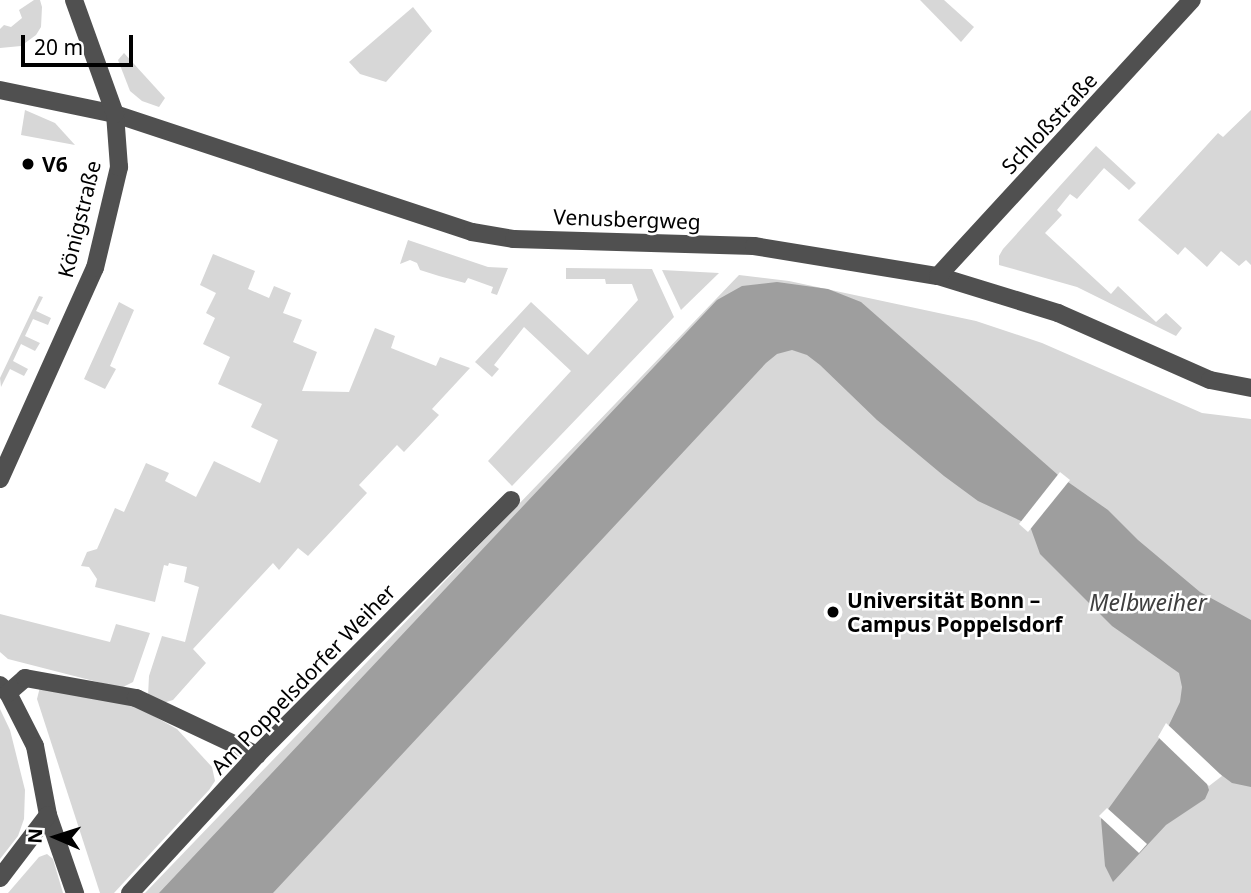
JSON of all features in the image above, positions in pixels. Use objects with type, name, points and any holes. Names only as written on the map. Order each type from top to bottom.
[{"type":"street","name":"Königstraße","points":[[0,479],[95,268],[119,167],[115,114],[74,0]]},
{"type":"street","name":"Schloßstraße","points":[[939,276],[1192,0]]},
{"type":"street","name":"Venusbergweg","points":[[0,90],[115,114],[472,232],[513,239],[754,246],[939,276],[1058,313],[1210,380],[1251,388]]},
{"type":"street","name":"Am Poppelsdorfer Weiher","points":[[130,893],[257,755],[511,500]]},
{"type":"street","points":[[75,893],[48,815],[35,746],[4,689],[25,678],[136,698],[257,755]]},
{"type":"street","points":[[0,878],[48,815]]},
{"type":"shaded area","points":[[34,0],[40,0],[42,7],[41,27],[36,35],[21,46],[0,48],[0,29],[4,25],[11,27],[22,18],[19,10]]},
{"type":"shaded area","points":[[920,0],[944,0],[974,27],[961,42]]},
{"type":"shaded area","points":[[413,7],[432,31],[386,82],[360,74],[349,62]]},
{"type":"shaded area","points":[[124,53],[165,98],[159,107],[142,101],[130,91],[118,60]]},
{"type":"shaded area","points":[[25,110],[55,123],[75,145],[21,135]]},
{"type":"shaded area","points":[[1251,110],[1251,265],[1246,260],[1239,266],[1221,251],[1207,267],[1185,247],[1178,255],[1138,220],[1218,133],[1223,137]]},
{"type":"shaded area","points":[[1096,146],[1136,183],[1129,190],[1104,168],[1077,199],[1070,194],[1057,210],[1062,215],[1045,233],[1111,294],[1118,286],[1156,322],[1166,313],[1182,328],[1176,336],[1077,287],[999,265],[999,256],[1003,249]]},
{"type":"shaded area","points":[[408,240],[488,267],[508,268],[497,295],[491,293],[493,287],[468,278],[465,283],[439,276],[420,270],[417,263],[410,260],[400,264]]},
{"type":"shaded area","points":[[213,254],[255,271],[248,289],[269,298],[274,286],[291,293],[283,313],[302,320],[293,342],[317,352],[302,391],[349,392],[375,328],[395,336],[391,348],[436,366],[440,357],[470,368],[432,409],[439,415],[404,452],[397,445],[359,485],[367,493],[308,556],[298,548],[279,570],[273,563],[193,649],[206,663],[173,700],[163,703],[148,696],[149,676],[162,636],[185,642],[199,587],[184,582],[187,567],[169,563],[168,566],[164,565],[155,602],[95,587],[97,579],[89,567],[81,566],[87,552],[97,549],[115,508],[124,512],[146,463],[169,473],[165,481],[196,497],[214,461],[260,483],[278,440],[251,427],[262,404],[218,384],[230,357],[203,344],[215,318],[206,313],[216,293],[200,285]]},
{"type":"shaded area","points":[[566,268],[652,269],[674,317],[512,486],[488,461],[571,371],[524,327],[494,365],[499,369],[492,377],[475,362],[531,302],[588,355],[638,300],[632,284],[606,284],[605,279],[566,279]]},
{"type":"shaded area","points":[[662,270],[719,273],[681,310]]},
{"type":"shaded area","name":"Universität Bonn – Campus Poppelsdorf","points":[[739,275],[789,281],[976,321],[1042,343],[1202,413],[1251,419],[1251,893],[145,893]]},
{"type":"shaded area","points":[[39,296],[43,297],[36,311],[51,318],[48,325],[33,319],[25,336],[40,343],[35,351],[21,344],[13,361],[28,369],[24,376],[10,369],[1,387],[0,378]]},
{"type":"shaded area","points":[[119,302],[134,310],[110,366],[116,369],[105,389],[84,379]]},
{"type":"shaded area","points":[[0,614],[110,642],[116,624],[150,633],[133,682],[121,688],[8,659],[0,652]]},
{"type":"shaded area","points":[[40,687],[132,704],[177,729],[212,767],[215,781],[209,790],[114,893],[100,893],[37,699]]},
{"type":"shaded area","points":[[0,709],[10,730],[25,790],[24,819],[18,836],[0,859]]},
{"type":"shaded area","points":[[47,854],[53,859],[63,893],[8,893],[39,857]]},
{"type":"water","name":"Melbweiher","points":[[777,282],[828,289],[861,302],[1058,475],[1108,510],[1138,540],[1200,592],[1251,620],[1251,787],[1232,783],[1220,774],[1207,784],[1209,790],[1205,799],[1166,825],[1113,882],[1105,866],[1101,819],[1169,725],[1180,702],[1182,687],[1179,673],[1112,626],[1040,554],[1031,529],[1021,521],[978,501],[944,476],[877,420],[820,365],[807,355],[792,350],[777,354],[766,363],[273,893],[159,893],[717,300],[742,286]]},
{"type":"pier","points":[[1060,472],[1070,480],[1028,532],[1019,524]]},
{"type":"pier","points":[[1166,723],[1222,776],[1209,786],[1158,737]]},
{"type":"pier","points":[[1107,808],[1147,844],[1139,853],[1099,816]]},
{"type":"place","name":"V6","points":[[28,164]]},
{"type":"place","name":"Universität Bonn – Campus Poppelsdorf","points":[[833,612]]}]
